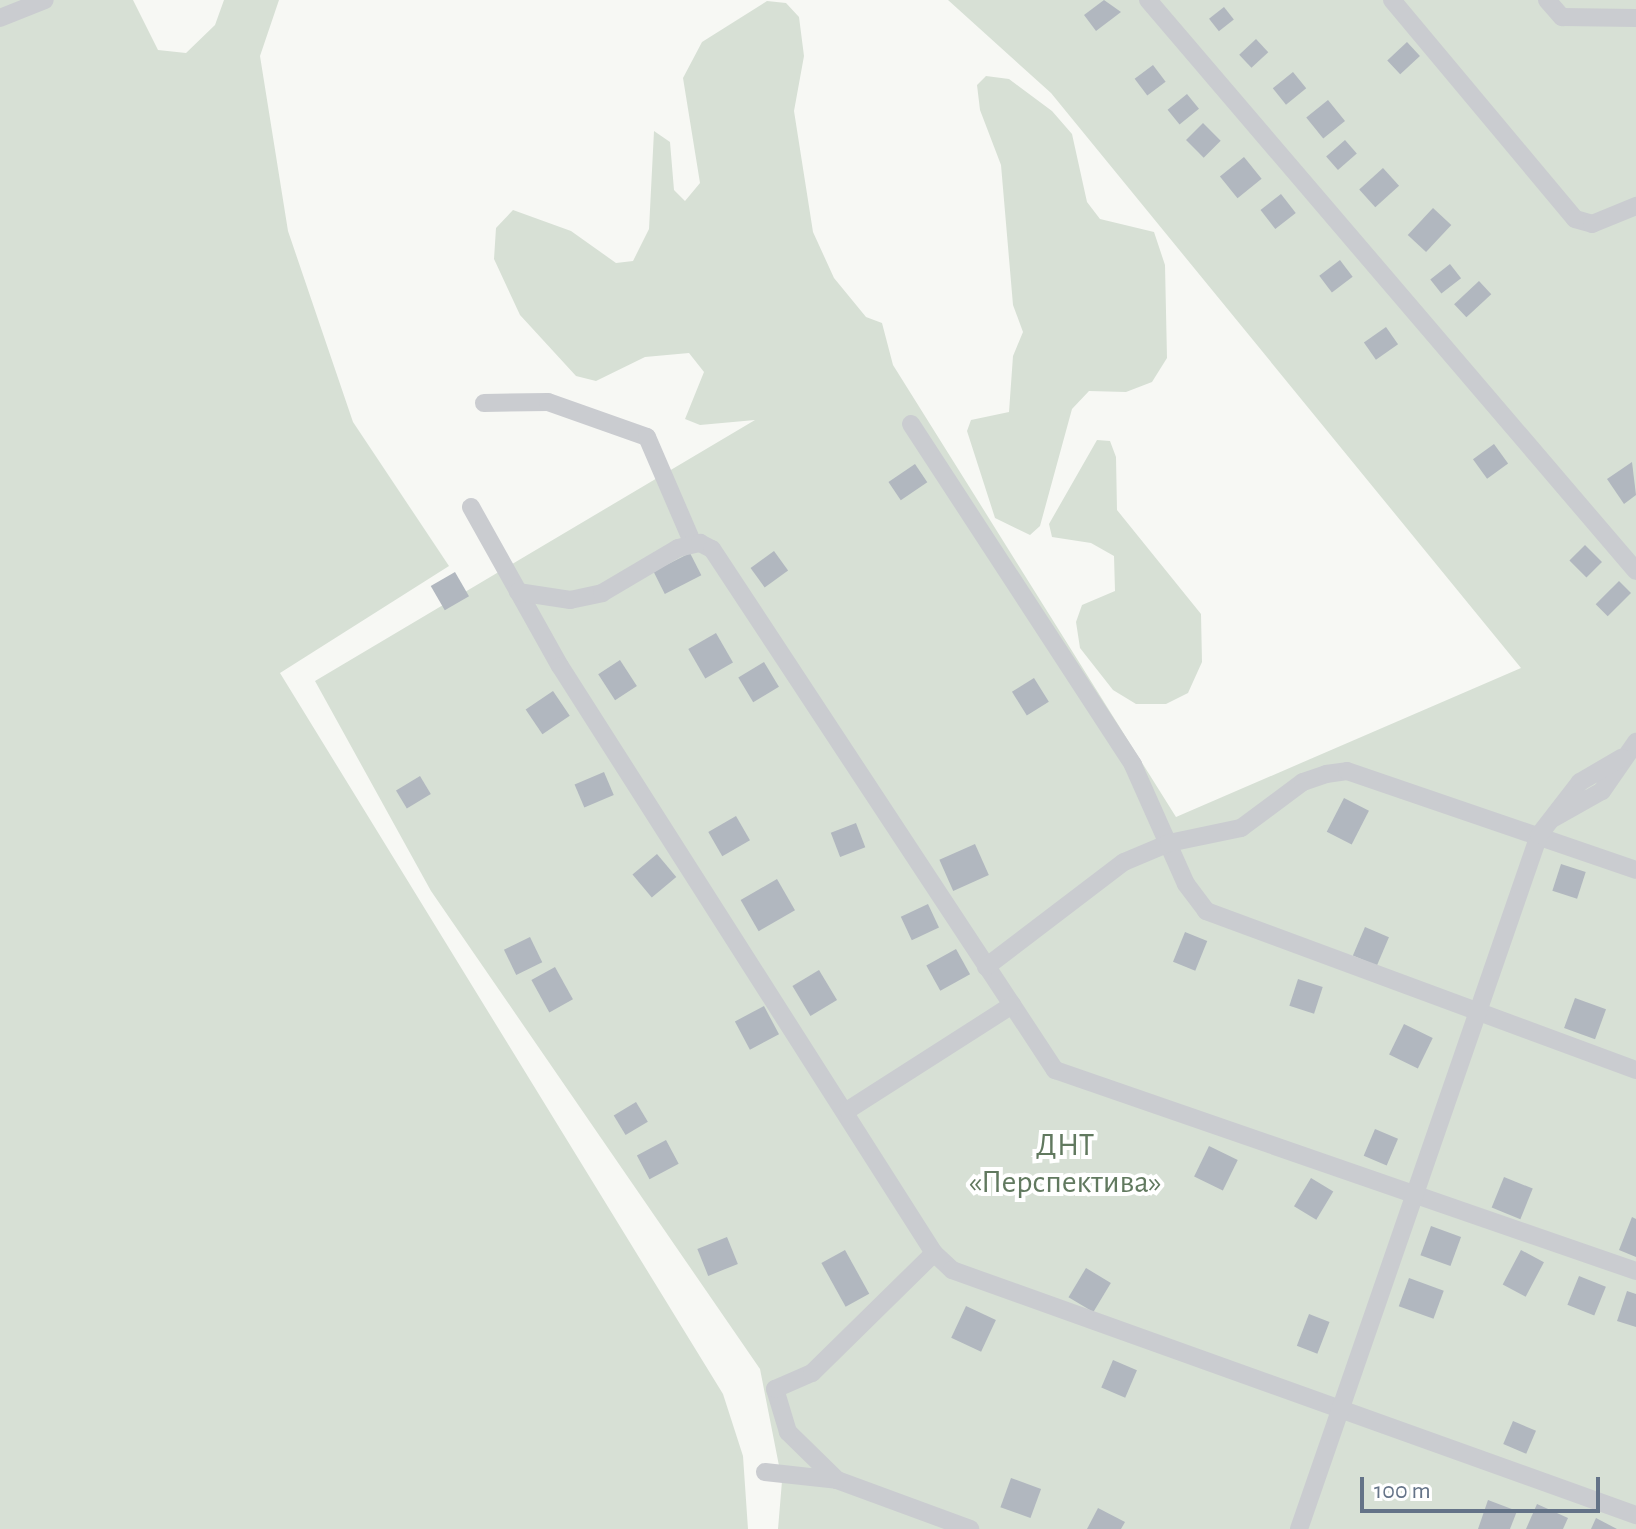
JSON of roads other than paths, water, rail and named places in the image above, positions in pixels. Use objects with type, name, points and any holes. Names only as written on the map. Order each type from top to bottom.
[{"type":"street","points":[[0,18],[45,0]]},
{"type":"street","points":[[1148,0],[1636,571]]},
{"type":"street","points":[[1392,0],[1575,219],[1592,224],[1636,206]]},
{"type":"street","points":[[1547,0],[1562,17],[1636,18]]},
{"type":"street","points":[[484,403],[548,402],[647,437],[661,456],[693,544]]},
{"type":"street","points":[[911,424],[1133,765],[1169,843],[1206,911],[1636,1070]]},
{"type":"street","points":[[471,507],[518,592],[848,1110],[934,1253],[952,1270],[1340,1413],[1636,1515]]},
{"type":"street","points":[[518,592],[570,600],[602,593],[693,544],[712,549],[1055,1070],[1075,1081],[1636,1271]]},
{"type":"street","points":[[1299,1529],[1539,835],[1580,782],[1621,758],[1636,742]]},
{"type":"street","points":[[986,967],[1124,862],[1169,843],[1241,828],[1303,782],[1347,771],[1636,870]]},
{"type":"street","points":[[848,1110],[1012,1005]]},
{"type":"street","points":[[837,1480],[788,1432],[775,1389],[812,1373],[934,1253]]},
{"type":"street","points":[[765,1472],[837,1480],[970,1529]]},
{"type":"park label","name":"ДНТ «Перспектива»","points":[[1065,1164]]}]
